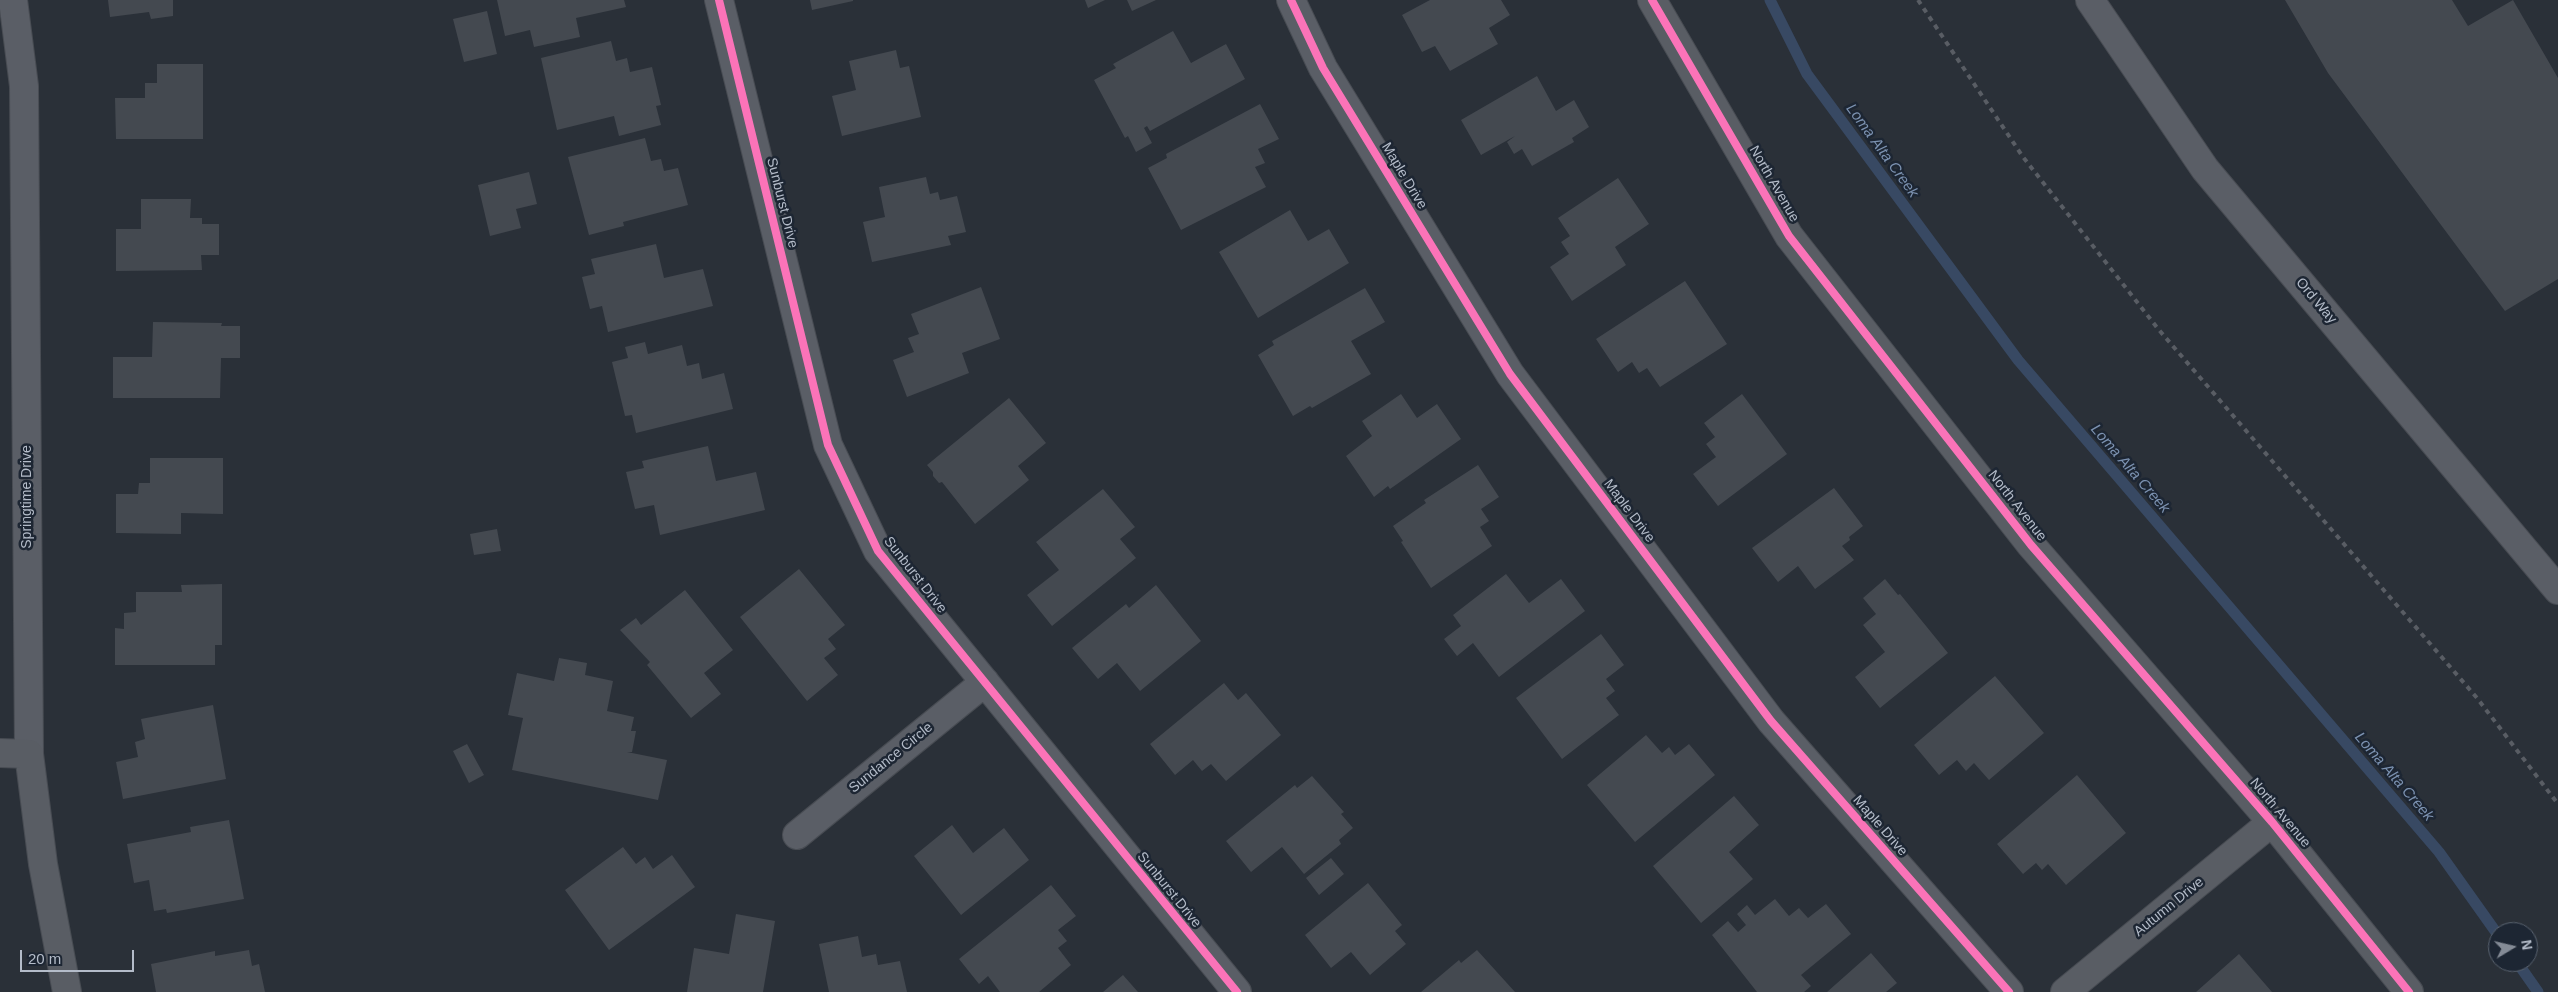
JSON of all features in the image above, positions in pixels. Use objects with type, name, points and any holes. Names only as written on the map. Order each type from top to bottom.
[{"type":"main road","name":"North Avenue","points":[[1652,0],[1790,236],[2031,545],[2272,822],[2409,992]]},
{"type":"main road","points":[[0,753],[29,754]]},
{"type":"main road","name":"Springtime Drive","points":[[29,754],[43,864],[67,992]]},
{"type":"main road","name":"Autumn Drive","points":[[2066,992],[2272,822]]},
{"type":"street","name":"Springtime Drive","points":[[13,0],[24,86],[29,754]]},
{"type":"street","name":"Sunburst Drive","points":[[719,0],[828,445],[878,552],[1236,992]]},
{"type":"street","name":"Maple Drive","points":[[1291,0],[1323,68],[1510,374],[1771,721],[2009,992]]},
{"type":"street","name":"Ord Way","points":[[2090,0],[2205,169],[2558,590]]},
{"type":"street","name":"Sundance Circle","points":[[797,835],[984,682]]},
{"type":"building","points":[[108,0],[173,0],[173,16],[151,19],[149,12],[110,17]]},
{"type":"building","points":[[497,0],[624,0],[626,7],[576,18],[580,37],[534,47],[530,30],[505,36]]},
{"type":"building","points":[[810,0],[853,0],[853,1],[812,10]]},
{"type":"building","points":[[1085,0],[1105,0],[1088,8]]},
{"type":"building","points":[[1127,0],[1156,0],[1132,11]]},
{"type":"building","points":[[1430,0],[1501,0],[1510,15],[1489,28],[1498,44],[1450,71],[1435,46],[1422,52],[1402,15]]},
{"type":"building","points":[[2285,0],[2452,0],[2468,26],[2513,0],[2558,78],[2558,279],[2505,311],[2328,73]]},
{"type":"building","points":[[487,11],[497,54],[464,62],[453,19]]},
{"type":"building","points":[[1173,31],[1191,63],[1226,44],[1245,79],[1150,131],[1147,126],[1144,128],[1152,143],[1136,152],[1128,136],[1125,138],[1094,80],[1116,68],[1113,64]]},
{"type":"building","points":[[611,41],[616,61],[627,58],[630,72],[652,67],[661,105],[656,106],[661,125],[619,136],[614,116],[557,130],[541,58]]},
{"type":"building","points":[[896,50],[900,68],[909,66],[921,117],[842,136],[832,96],[856,90],[849,61]]},
{"type":"building","points":[[157,64],[203,64],[203,139],[116,139],[115,98],[145,98],[145,83],[157,83]]},
{"type":"building","points":[[1537,76],[1556,111],[1574,100],[1589,127],[1572,138],[1574,142],[1532,166],[1522,149],[1514,154],[1507,142],[1515,136],[1481,155],[1461,120]]},
{"type":"building","points":[[1260,104],[1279,139],[1258,149],[1265,163],[1255,167],[1266,187],[1181,230],[1148,168],[1167,158],[1166,154]]},
{"type":"building","points":[[645,138],[651,161],[661,159],[664,171],[678,168],[688,205],[623,222],[624,226],[589,235],[568,157]]},
{"type":"building","points":[[529,172],[537,204],[516,209],[521,228],[490,236],[478,185]]},
{"type":"building","points":[[926,177],[930,194],[938,192],[940,200],[957,196],[966,232],[948,236],[951,245],[872,262],[863,222],[885,217],[879,187]]},
{"type":"building","points":[[1618,178],[1649,224],[1615,247],[1626,265],[1572,301],[1550,267],[1569,254],[1561,242],[1570,236],[1558,218]]},
{"type":"building","points":[[141,199],[191,199],[190,218],[202,218],[202,224],[219,224],[219,255],[201,255],[202,270],[116,271],[116,229],[141,229]]},
{"type":"building","points":[[1290,210],[1308,241],[1329,229],[1349,263],[1258,318],[1219,252]]},
{"type":"building","points":[[656,244],[664,278],[703,269],[713,306],[608,332],[602,306],[590,309],[582,277],[595,274],[591,259]]},
{"type":"building","points":[[1685,281],[1727,344],[1660,387],[1647,368],[1639,373],[1632,362],[1618,372],[1596,339]]},
{"type":"building","points":[[981,287],[1000,339],[962,353],[969,373],[907,397],[893,360],[914,352],[908,338],[919,334],[911,314]]},
{"type":"building","points":[[1365,288],[1385,322],[1351,341],[1371,374],[1312,408],[1310,406],[1293,416],[1258,355],[1274,345],[1272,341]]},
{"type":"building","points":[[153,322],[222,323],[221,326],[240,326],[240,358],[221,358],[220,398],[113,398],[113,357],[152,357]]},
{"type":"building","points":[[645,342],[648,354],[682,345],[687,366],[699,363],[702,379],[724,373],[733,409],[636,433],[632,415],[625,416],[612,362],[628,358],[625,347]]},
{"type":"building","points":[[1401,394],[1417,418],[1437,404],[1461,439],[1390,489],[1388,486],[1374,497],[1346,456],[1372,436],[1362,421]]},
{"type":"building","points":[[1742,394],[1787,454],[1718,506],[1693,474],[1716,457],[1706,444],[1715,437],[1704,423]]},
{"type":"building","points":[[1009,398],[1046,443],[1018,466],[1029,480],[975,524],[942,482],[939,483],[933,476],[933,472],[927,465]]},
{"type":"building","points":[[708,446],[716,481],[756,472],[765,510],[660,535],[654,505],[635,509],[626,472],[644,468],[642,461]]},
{"type":"building","points":[[150,458],[223,458],[223,514],[181,513],[181,534],[116,533],[116,494],[138,494],[139,483],[150,483]]},
{"type":"building","points":[[1478,465],[1499,497],[1481,509],[1489,521],[1480,527],[1492,546],[1431,588],[1401,542],[1403,541],[1393,526],[1426,503],[1424,500]]},
{"type":"building","points":[[1834,488],[1863,526],[1849,537],[1850,540],[1842,546],[1854,560],[1815,589],[1798,566],[1778,582],[1752,548]]},
{"type":"building","points":[[1103,489],[1135,527],[1120,539],[1136,558],[1052,626],[1027,595],[1059,570],[1036,542]]},
{"type":"building","points":[[497,529],[501,551],[474,555],[470,534]]},
{"type":"building","points":[[799,569],[845,625],[828,639],[836,649],[824,658],[838,675],[807,701],[740,617]]},
{"type":"building","points":[[1506,574],[1529,603],[1561,579],[1585,611],[1499,677],[1473,643],[1457,656],[1444,639],[1461,626],[1453,615]]},
{"type":"building","points":[[1885,579],[1898,595],[1900,594],[1948,653],[1880,708],[1855,677],[1885,652],[1863,625],[1876,614],[1863,598]]},
{"type":"building","points":[[222,584],[222,645],[215,645],[215,665],[115,665],[115,628],[124,629],[124,613],[136,612],[136,592],[182,592],[181,585]]},
{"type":"building","points":[[1156,585],[1201,641],[1140,691],[1117,663],[1098,679],[1072,648],[1126,604],[1129,608]]},
{"type":"building","points":[[685,590],[733,650],[704,673],[721,694],[691,718],[647,665],[650,662],[620,630],[636,618],[641,625]]},
{"type":"building","points":[[1601,634],[1624,665],[1606,679],[1615,691],[1606,698],[1619,715],[1562,759],[1516,698]]},
{"type":"building","points":[[559,658],[587,663],[585,675],[613,681],[607,711],[634,717],[631,731],[636,731],[632,752],[627,752],[667,760],[658,800],[512,770],[523,718],[508,715],[517,673],[554,681]]},
{"type":"building","points":[[1995,676],[2044,733],[1989,780],[1974,763],[1966,771],[1957,760],[1939,775],[1914,745]]},
{"type":"building","points":[[1224,683],[1238,700],[1246,693],[1281,735],[1226,781],[1211,764],[1202,771],[1193,760],[1175,775],[1150,744]]},
{"type":"building","points":[[213,705],[226,779],[123,799],[116,762],[138,757],[135,742],[145,739],[141,719]]},
{"type":"building","points":[[1646,735],[1662,753],[1669,747],[1675,755],[1689,744],[1715,775],[1635,842],[1587,785]]},
{"type":"building","points":[[467,744],[484,775],[469,783],[453,751]]},
{"type":"building","points":[[2077,775],[2126,833],[2066,885],[2048,864],[2042,870],[2036,863],[2023,874],[1997,844]]},
{"type":"building","points":[[1312,776],[1344,812],[1341,814],[1353,828],[1339,840],[1341,844],[1304,874],[1282,847],[1251,872],[1226,841],[1295,785],[1297,788]]},
{"type":"building","points":[[1734,796],[1759,825],[1729,852],[1753,879],[1701,923],[1653,866]]},
{"type":"building","points":[[229,820],[244,899],[167,913],[166,909],[154,911],[149,880],[134,883],[127,844],[191,832],[190,827]]},
{"type":"building","points":[[952,825],[973,853],[1004,828],[1029,860],[961,915],[914,856]]},
{"type":"building","points":[[623,847],[636,864],[645,857],[653,869],[672,855],[695,887],[609,950],[565,890]]},
{"type":"building","points":[[1331,858],[1344,874],[1319,895],[1306,878]]},
{"type":"building","points":[[1368,883],[1402,925],[1395,931],[1406,944],[1370,975],[1351,952],[1331,968],[1305,935]]},
{"type":"building","points":[[1051,885],[1076,916],[1058,930],[1067,941],[1058,948],[1071,965],[1039,992],[1000,992],[988,976],[979,984],[959,959]]},
{"type":"building","points":[[1775,899],[1789,916],[1799,908],[1808,918],[1826,904],[1851,934],[1801,975],[1811,986],[1804,992],[1757,992],[1712,935],[1728,921],[1738,932],[1746,925],[1737,914],[1747,905],[1755,915]]},
{"type":"building","points":[[736,914],[775,921],[763,992],[687,992],[694,948],[729,954]]},
{"type":"building","points":[[858,936],[862,957],[876,954],[878,965],[900,961],[907,992],[829,992],[819,944]]},
{"type":"building","points":[[249,950],[252,966],[259,964],[265,992],[156,992],[151,964],[215,951],[215,956]]},
{"type":"building","points":[[1477,950],[1515,992],[1421,992],[1459,960],[1461,963]]},
{"type":"building","points":[[1871,953],[1897,983],[1886,992],[1827,992]]},
{"type":"building","points":[[2239,954],[2272,992],[2196,992]]},
{"type":"building","points":[[1123,975],[1138,992],[1103,992]]},
{"type":"waterway","name":"Loma Alta Creek","points":[[1770,0],[1807,74],[2018,360],[2439,852],[2489,922]]},
{"type":"waterway","name":"Loma Alta Creek","points":[[2524,972],[2538,992]]},
{"type":"railway","points":[[1918,0],[2023,157],[2159,330],[2477,698],[2558,804]]},
{"type":"cycle path","points":[[719,0],[828,445],[878,551],[1237,992]]},
{"type":"cycle path","points":[[1291,0],[1323,68],[1510,374],[1771,721],[2009,992]]},
{"type":"cycle path","points":[[1652,0],[1789,236],[2031,545],[2272,822],[2409,992]]}]
